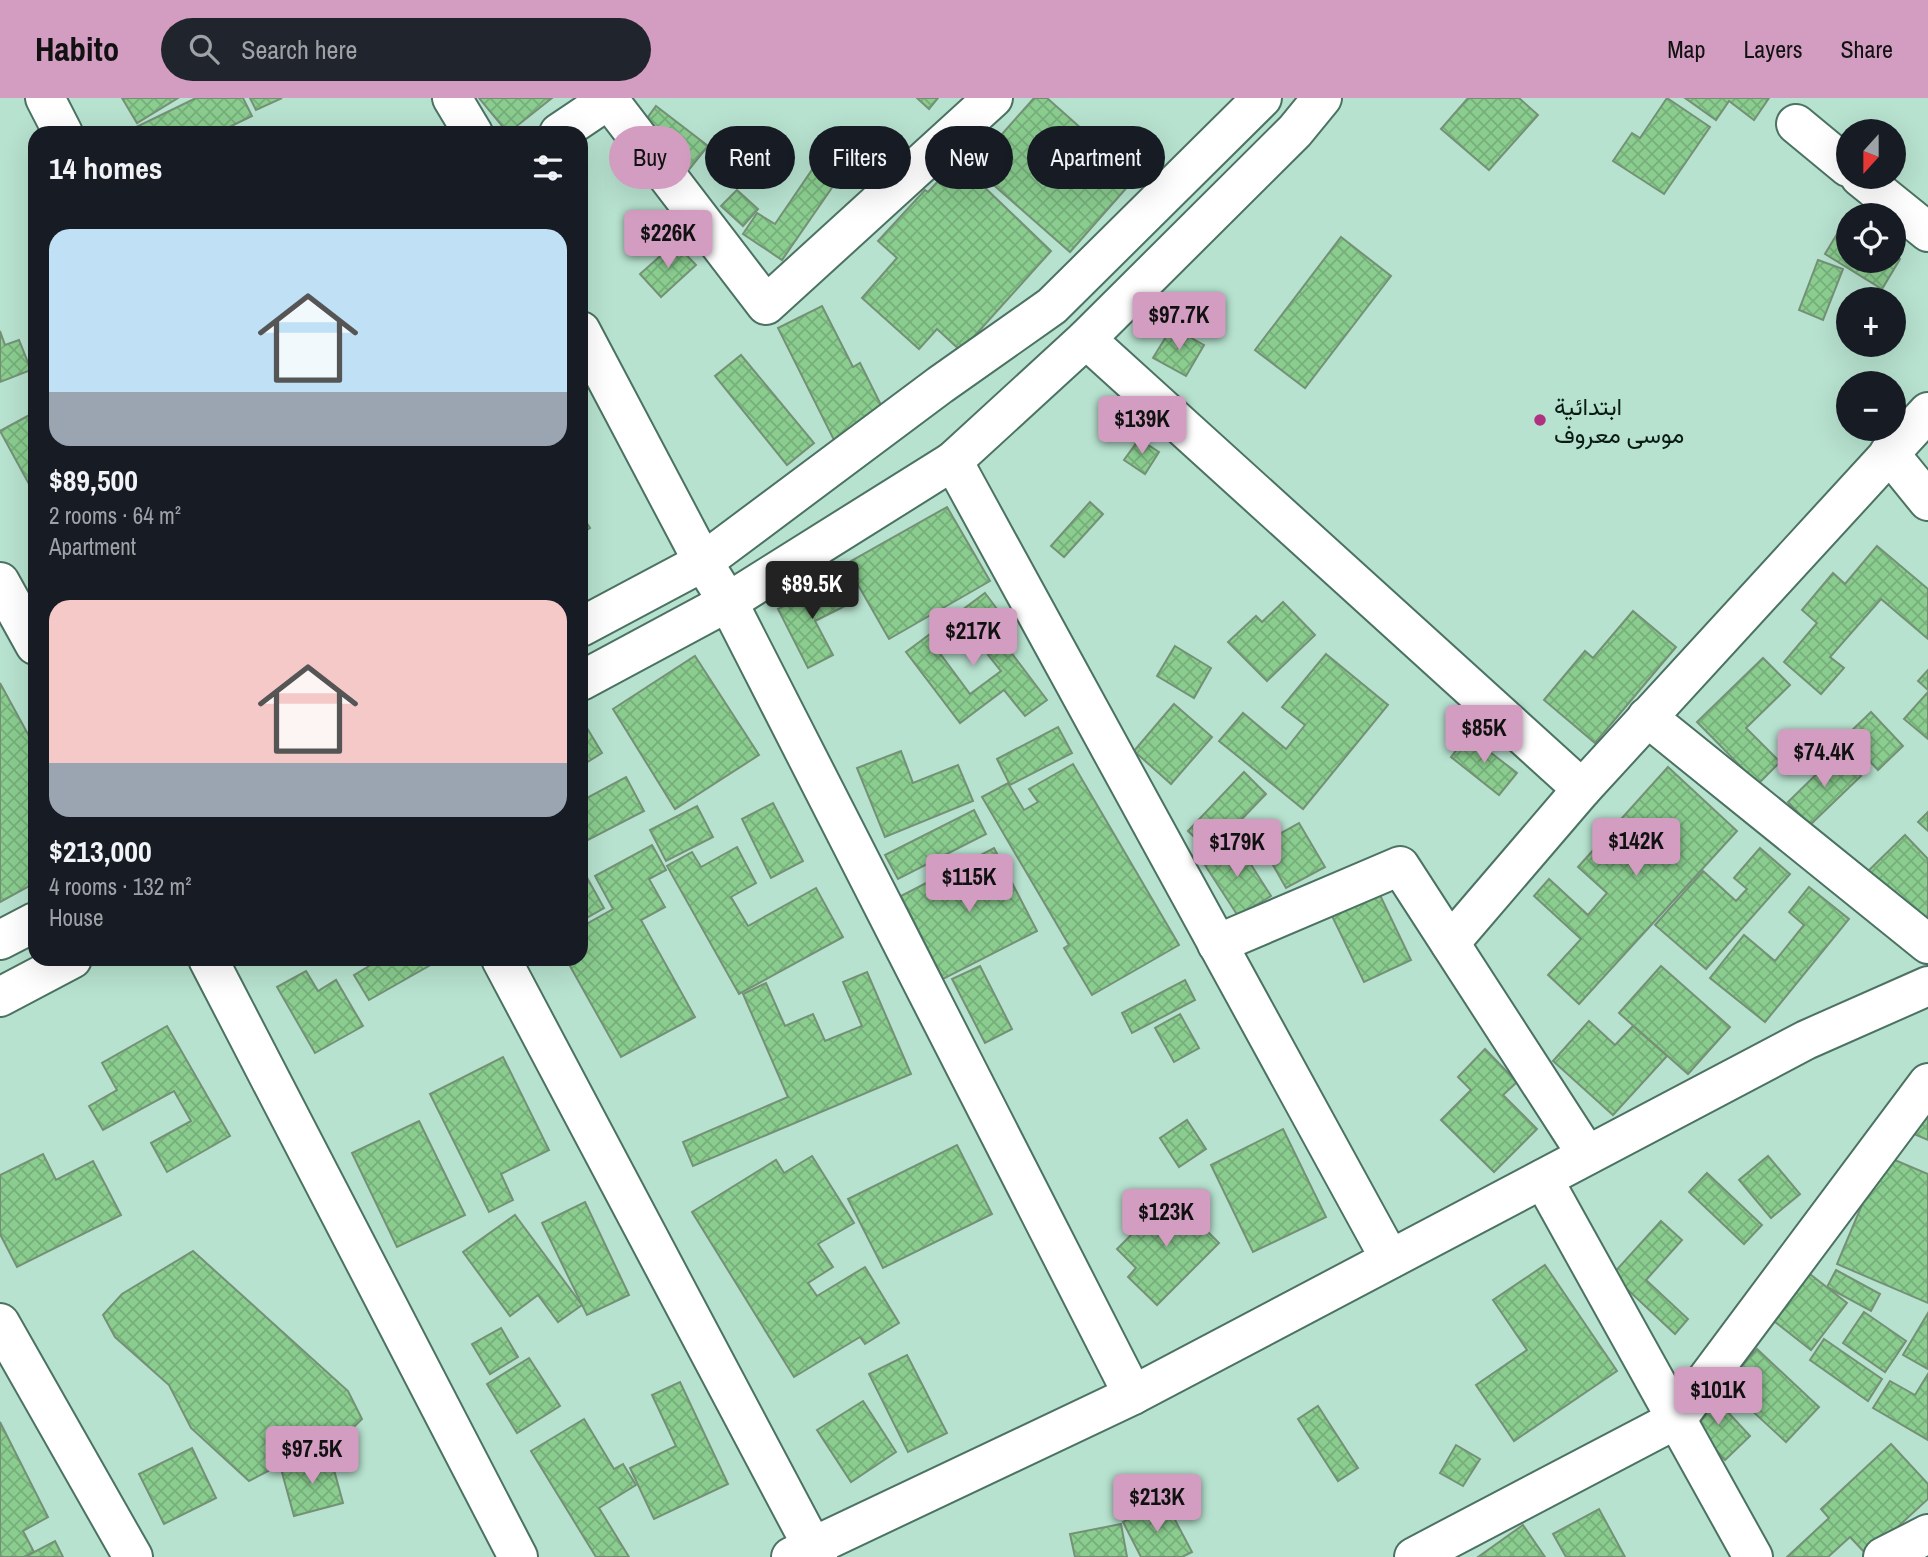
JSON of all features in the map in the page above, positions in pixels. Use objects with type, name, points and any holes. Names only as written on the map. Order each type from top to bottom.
[{"type":"street","points":[[45,98],[59,126]]},
{"type":"street","points":[[452,98],[469,126]]},
{"type":"street","points":[[570,126],[610,99],[766,305],[993,98]]},
{"type":"street","points":[[588,623],[703,562],[940,385],[1052,306],[1262,98]]},
{"type":"street","points":[[588,677],[728,601],[953,461],[1086,339],[1295,131],[1322,98]]},
{"type":"street","points":[[1796,124],[1836,157]]},
{"type":"street","points":[[1875,189],[1928,232]]},
{"type":"street","points":[[1086,339],[1582,789]]},
{"type":"street","points":[[588,344],[703,562],[728,601],[1133,1395]]},
{"type":"street","points":[[1450,943],[1582,789],[1928,412]]},
{"type":"street","points":[[1889,453],[1928,501]]},
{"type":"street","points":[[953,461],[1391,1259]]},
{"type":"street","points":[[0,582],[28,632]]},
{"type":"street","points":[[1647,717],[1928,944]]},
{"type":"street","points":[[1217,944],[1400,866],[1587,1156]]},
{"type":"street","points":[[0,940],[28,926]]},
{"type":"street","points":[[0,997],[59,966]]},
{"type":"street","points":[[212,966],[519,1557]]},
{"type":"street","points":[[504,966],[807,1553],[1133,1395],[1806,1040],[1928,986]]},
{"type":"street","points":[[1414,1557],[1677,1419],[1928,1083]]},
{"type":"street","points":[[1543,1179],[1753,1557]]},
{"type":"street","points":[[0,1323],[133,1557]]},
{"type":"street","points":[[1883,1557],[1928,1534]]},
{"type":"building","points":[[122,98],[178,98],[137,123]]},
{"type":"building","points":[[196,98],[243,98],[252,116],[231,126],[138,126]]},
{"type":"building","points":[[250,98],[282,98],[256,110]]},
{"type":"building","points":[[479,98],[552,98],[517,126],[502,126]]},
{"type":"building","points":[[917,98],[938,98],[929,109]]},
{"type":"building","points":[[1034,98],[1047,98],[1079,126],[1027,126],[1027,189],[1125,189],[1070,252],[998,189],[1013,189],[1013,126],[1009,126]]},
{"type":"building","points":[[1468,98],[1519,98],[1538,115],[1489,170],[1441,129]]},
{"type":"building","points":[[1667,98],[1710,127],[1664,194],[1613,161],[1632,133],[1640,138]]},
{"type":"building","points":[[1685,98],[1769,98],[1754,120],[1729,101],[1716,120]]},
{"type":"building","points":[[656,106],[682,126],[641,126]]},
{"type":"building","points":[[691,133],[705,144],[705,150],[691,167]]},
{"type":"building","points":[[809,174],[809,189],[831,189],[782,260],[743,234],[757,213],[775,224]]},
{"type":"building","points":[[931,189],[986,189],[1051,251],[961,351],[937,329],[919,349],[862,298],[897,258],[878,241],[925,190],[928,192]]},
{"type":"building","points":[[737,190],[758,209],[743,226],[721,206]]},
{"type":"building","points":[[1836,236],[1836,261],[1825,254]]},
{"type":"building","points":[[1341,237],[1391,276],[1305,388],[1255,350]]},
{"type":"building","points":[[675,243],[696,265],[661,297],[640,274]]},
{"type":"building","points":[[1818,260],[1836,266],[1836,273],[1841,273],[1823,320],[1799,310]]},
{"type":"building","points":[[1856,273],[1892,273],[1883,287]]},
{"type":"building","points":[[822,306],[853,367],[860,363],[886,415],[834,440],[778,328]]},
{"type":"building","points":[[1172,327],[1204,345],[1186,376],[1153,358]]},
{"type":"building","points":[[0,331],[5,345],[19,340],[28,362],[28,371],[0,382]]},
{"type":"building","points":[[741,355],[814,443],[787,465],[715,376]]},
{"type":"building","points":[[28,416],[28,482],[0,431]]},
{"type":"building","points":[[1139,439],[1159,452],[1145,474],[1124,460]]},
{"type":"building","points":[[1090,502],[1103,514],[1064,557],[1051,546]]},
{"type":"building","points":[[947,507],[990,581],[889,639],[846,564]]},
{"type":"building","points":[[1877,546],[1928,589],[1928,639],[1881,599],[1830,657],[1844,668],[1821,694],[1784,662],[1817,623],[1802,610],[1833,573],[1845,584]]},
{"type":"building","points":[[835,580],[847,605],[815,621],[833,655],[808,668],[778,609]]},
{"type":"building","points":[[985,593],[997,609],[939,652],[970,694],[1001,671],[988,655],[1004,643],[1047,700],[1025,716],[1004,690],[960,723],[906,652]]},
{"type":"building","points":[[1283,602],[1315,635],[1267,681],[1228,642],[1256,616],[1262,622]]},
{"type":"building","points":[[1633,611],[1676,647],[1595,743],[1544,700],[1585,651],[1593,658]]},
{"type":"building","points":[[1175,646],[1211,668],[1194,698],[1157,676]]},
{"type":"building","points":[[1326,654],[1388,705],[1303,809],[1219,741],[1243,713],[1286,749],[1305,725],[1282,707]]},
{"type":"building","points":[[695,656],[759,755],[675,809],[613,709]]},
{"type":"building","points":[[1763,658],[1790,685],[1746,728],[1780,762],[1758,784],[1697,722]]},
{"type":"building","points":[[1928,670],[1928,690],[1918,681]]},
{"type":"building","points":[[0,683],[28,734],[28,887],[0,902]]},
{"type":"building","points":[[1928,692],[1928,739],[1904,719]]},
{"type":"building","points":[[1174,704],[1212,737],[1171,784],[1134,751]]},
{"type":"building","points":[[1871,712],[1903,746],[1878,770],[1846,736]]},
{"type":"building","points":[[1058,727],[1072,753],[1010,785],[997,759]]},
{"type":"building","points":[[588,730],[602,753],[588,762]]},
{"type":"building","points":[[1468,735],[1517,773],[1499,795],[1451,757]]},
{"type":"building","points":[[901,751],[913,783],[958,765],[973,801],[885,837],[857,768]]},
{"type":"building","points":[[1838,753],[1861,776],[1810,825],[1788,802]]},
{"type":"building","points":[[1073,764],[1179,945],[1092,995],[1064,948],[1069,945],[982,797],[1008,783],[1024,810],[1038,802],[1029,789]]},
{"type":"building","points":[[1668,767],[1737,831],[1579,1004],[1548,975],[1581,939],[1534,896],[1549,879],[1588,915],[1607,893],[1578,867]]},
{"type":"building","points":[[1244,772],[1266,794],[1210,852],[1188,831]]},
{"type":"building","points":[[626,777],[644,811],[588,840],[588,797]]},
{"type":"building","points":[[773,803],[803,861],[771,878],[742,819]]},
{"type":"building","points":[[697,806],[713,837],[666,861],[650,830]]},
{"type":"building","points":[[974,810],[986,834],[898,879],[885,855]]},
{"type":"building","points":[[1928,812],[1928,831],[1918,822]]},
{"type":"building","points":[[1299,823],[1325,867],[1286,888],[1261,844]]},
{"type":"building","points":[[1905,835],[1928,859],[1928,941],[1864,875]]},
{"type":"building","points":[[1236,841],[1271,896],[1238,916],[1203,862]]},
{"type":"building","points":[[652,845],[666,870],[649,879],[665,907],[641,920],[695,1017],[621,1057],[570,966],[588,966],[588,923],[613,909],[595,876]]},
{"type":"building","points":[[737,847],[756,883],[731,897],[748,926],[816,888],[843,937],[739,994],[667,866],[692,852],[701,867]]},
{"type":"building","points":[[994,848],[1037,931],[943,979],[901,896]]},
{"type":"building","points":[[1760,848],[1790,874],[1706,969],[1655,925],[1703,871],[1736,901],[1747,889],[1734,878]]},
{"type":"building","points":[[588,879],[604,908],[588,917]]},
{"type":"building","points":[[1809,887],[1849,919],[1765,1022],[1710,978],[1744,935],[1775,961],[1804,925],[1789,912]]},
{"type":"building","points":[[1379,893],[1411,960],[1364,982],[1332,916]]},
{"type":"building","points":[[369,966],[429,966],[369,1000],[354,975]]},
{"type":"building","points":[[980,966],[1012,1029],[985,1043],[952,979]]},
{"type":"building","points":[[1661,966],[1730,1027],[1688,1074],[1619,1013]]},
{"type":"building","points":[[306,971],[318,991],[336,980],[363,1026],[315,1053],[277,987]]},
{"type":"building","points":[[867,972],[911,1074],[693,1166],[683,1142],[788,1097],[743,994],[766,983],[785,1026],[813,1014],[825,1041],[862,1026],[843,982]]},
{"type":"building","points":[[1185,980],[1195,1000],[1132,1033],[1122,1013]]},
{"type":"building","points":[[1180,1014],[1199,1048],[1174,1062],[1155,1028]]},
{"type":"building","points":[[1589,1021],[1615,1045],[1633,1026],[1667,1056],[1613,1115],[1553,1061]]},
{"type":"building","points":[[167,1026],[230,1136],[167,1172],[151,1143],[191,1121],[174,1091],[103,1130],[89,1106],[117,1090],[102,1063]]},
{"type":"building","points":[[1485,1049],[1517,1082],[1503,1095],[1537,1129],[1494,1172],[1441,1120],[1471,1090],[1458,1077]]},
{"type":"building","points":[[503,1057],[549,1150],[501,1174],[513,1200],[489,1212],[430,1094]]},
{"type":"building","points":[[1928,1108],[1928,1140],[1914,1134]]},
{"type":"building","points":[[1187,1120],[1206,1149],[1179,1167],[1160,1138]]},
{"type":"building","points":[[419,1121],[465,1215],[397,1247],[352,1153]]},
{"type":"building","points":[[1283,1129],[1326,1217],[1253,1252],[1211,1165]]},
{"type":"building","points":[[957,1145],[992,1214],[883,1268],[848,1199]]},
{"type":"building","points":[[43,1154],[56,1180],[93,1161],[121,1215],[17,1267],[0,1234],[0,1175]]},
{"type":"building","points":[[1883,1155],[1928,1174],[1928,1303],[1837,1264]]},
{"type":"building","points":[[812,1156],[854,1223],[818,1244],[833,1267],[808,1283],[817,1296],[865,1267],[899,1323],[865,1344],[860,1337],[794,1377],[692,1212],[776,1160],[784,1173]]},
{"type":"building","points":[[1768,1156],[1800,1194],[1771,1218],[1739,1180]]},
{"type":"building","points":[[1707,1173],[1762,1225],[1744,1244],[1689,1192]]},
{"type":"building","points":[[1171,1195],[1219,1243],[1157,1305],[1128,1277],[1136,1268],[1117,1249]]},
{"type":"building","points":[[585,1202],[629,1295],[587,1315],[542,1223]]},
{"type":"building","points":[[515,1215],[582,1305],[558,1322],[538,1295],[510,1316],[463,1252]]},
{"type":"building","points":[[1661,1221],[1682,1240],[1646,1280],[1688,1319],[1675,1334],[1612,1275]]},
{"type":"building","points":[[193,1251],[348,1391],[362,1419],[355,1426],[249,1481],[191,1428],[169,1385],[115,1337],[103,1315],[122,1294]]},
{"type":"building","points":[[1545,1265],[1617,1371],[1514,1441],[1476,1385],[1527,1350],[1493,1300]]},
{"type":"building","points":[[1836,1270],[1880,1294],[1871,1311],[1827,1287]]},
{"type":"building","points":[[1806,1271],[1847,1303],[1811,1350],[1770,1318]]},
{"type":"building","points":[[1864,1312],[1906,1341],[1885,1372],[1843,1343]]},
{"type":"building","points":[[1928,1313],[1928,1369],[1903,1355]]},
{"type":"building","points":[[501,1328],[518,1357],[490,1374],[472,1344]]},
{"type":"building","points":[[1824,1339],[1882,1379],[1868,1401],[1810,1360]]},
{"type":"building","points":[[1757,1349],[1819,1407],[1786,1442],[1724,1385]]},
{"type":"building","points":[[907,1355],[947,1433],[908,1452],[869,1374]]},
{"type":"building","points":[[529,1358],[560,1406],[517,1433],[487,1384]]},
{"type":"building","points":[[1928,1374],[1928,1440],[1873,1408],[1890,1381],[1915,1395]]},
{"type":"building","points":[[680,1382],[728,1484],[654,1519],[630,1468],[676,1446],[652,1395]]},
{"type":"building","points":[[1712,1395],[1750,1436],[1725,1460],[1686,1419]]},
{"type":"building","points":[[863,1401],[896,1452],[851,1482],[817,1430]]},
{"type":"building","points":[[1318,1406],[1358,1468],[1338,1481],[1298,1419]]},
{"type":"building","points":[[584,1419],[614,1469],[623,1464],[636,1485],[599,1508],[629,1557],[596,1557],[531,1451]]},
{"type":"building","points":[[0,1422],[48,1517],[23,1531],[34,1552],[24,1557],[0,1557]]},
{"type":"building","points":[[1891,1444],[1928,1484],[1928,1499],[1867,1555],[1850,1537],[1828,1557],[1787,1557],[1829,1518],[1821,1509]]},
{"type":"building","points":[[1456,1445],[1480,1459],[1463,1486],[1440,1473]]},
{"type":"building","points":[[192,1448],[216,1498],[164,1524],[139,1474]]},
{"type":"building","points":[[330,1455],[343,1503],[294,1516],[281,1469]]},
{"type":"building","points":[[1165,1501],[1192,1552],[1182,1557],[1141,1557],[1123,1522]]},
{"type":"building","points":[[1599,1509],[1625,1557],[1566,1557],[1553,1534]]},
{"type":"building","points":[[1121,1524],[1127,1557],[1075,1557],[1070,1534]]},
{"type":"building","points":[[1523,1525],[1545,1557],[1478,1557]]},
{"type":"building","points":[[55,1541],[63,1557],[25,1557]]},
{"type":"place","name":"ابتدائية موسى معروف","points":[[1540,420]]}]
